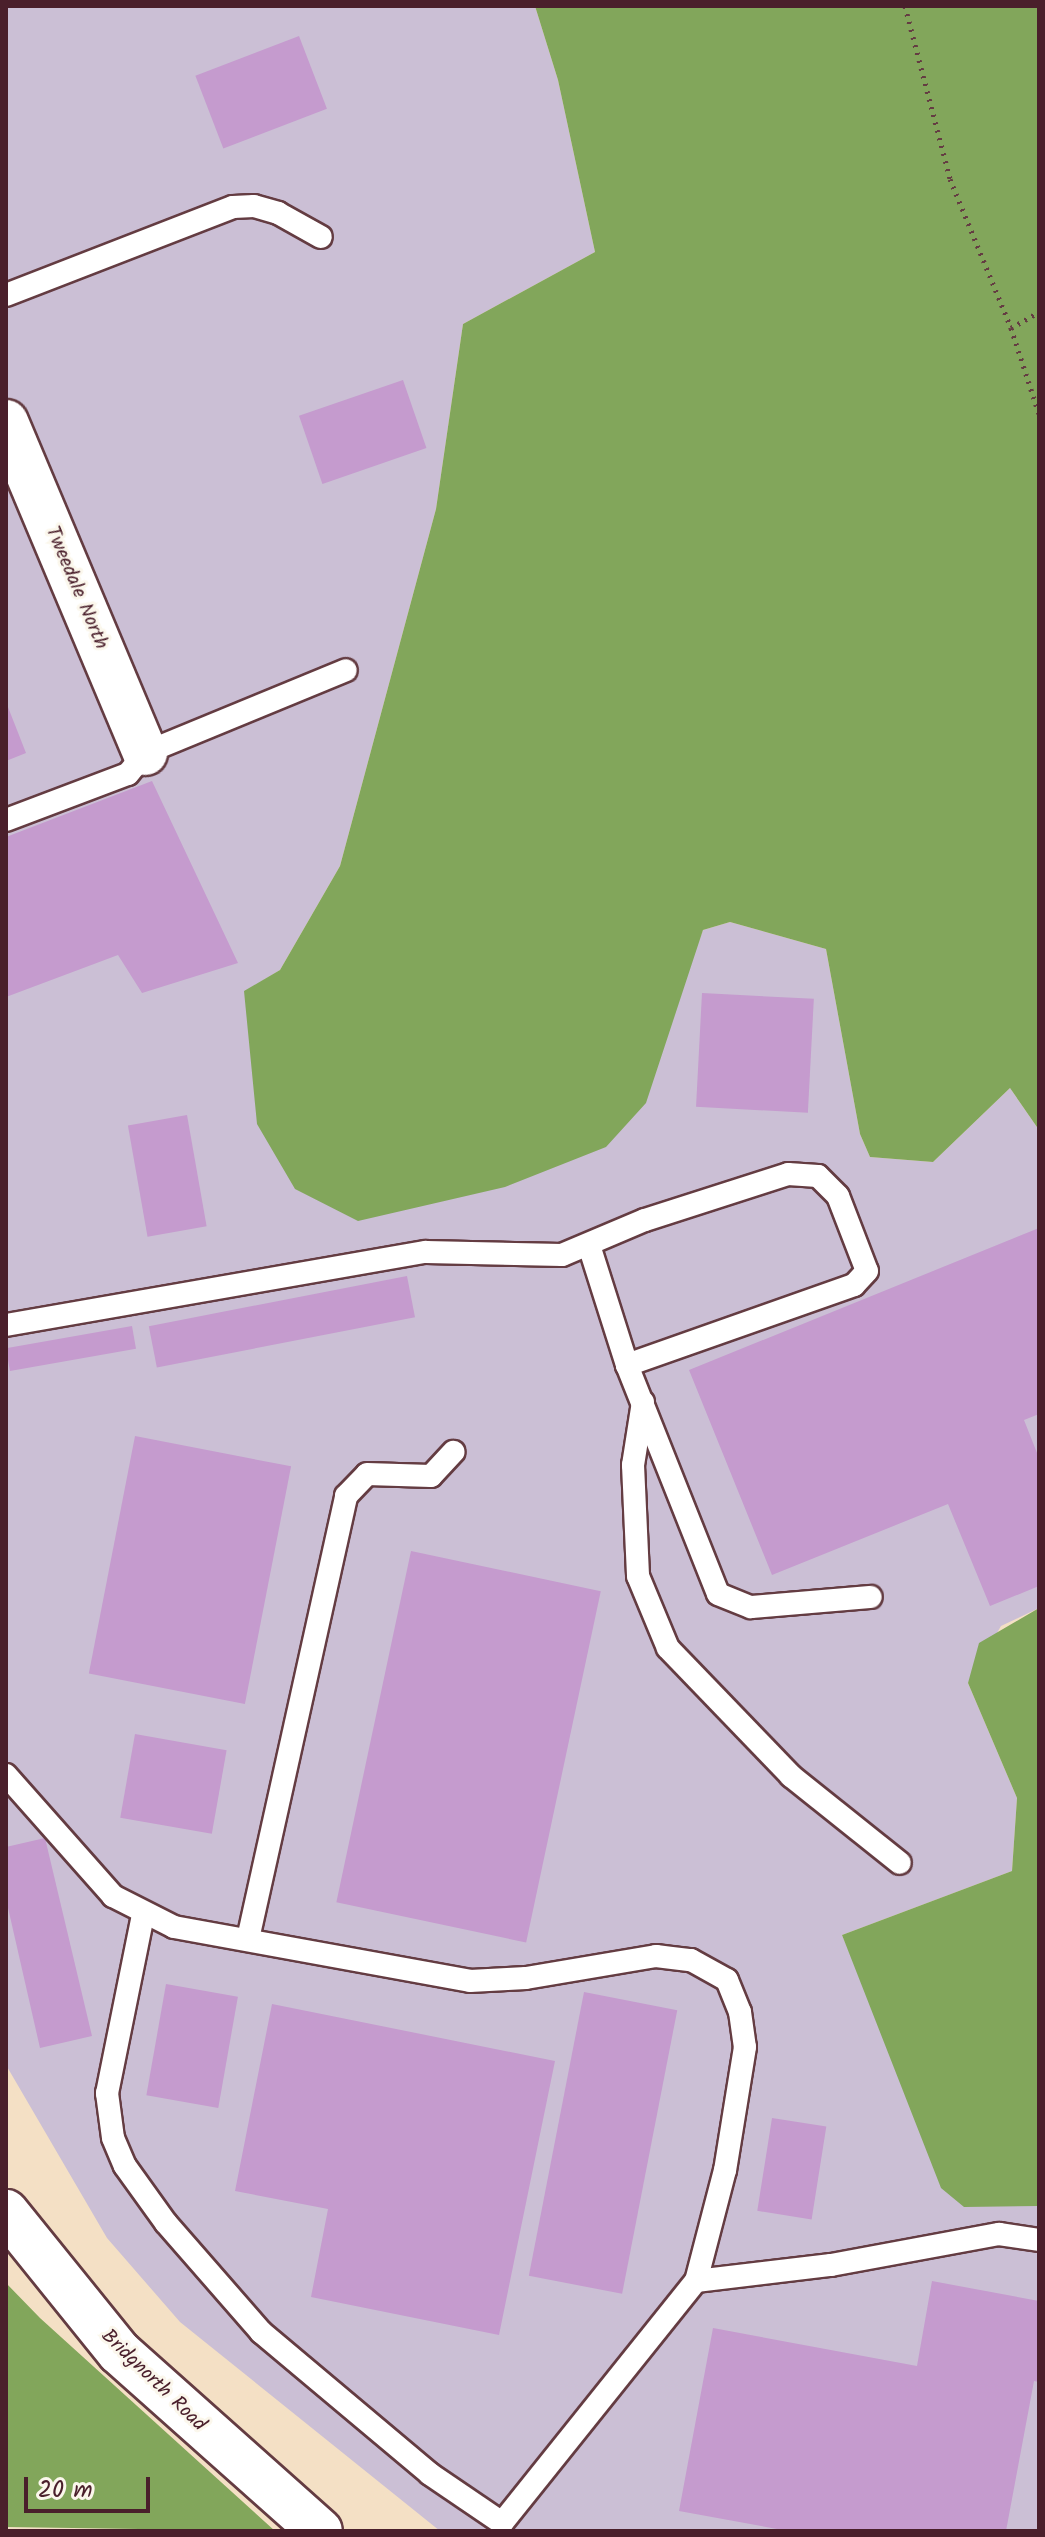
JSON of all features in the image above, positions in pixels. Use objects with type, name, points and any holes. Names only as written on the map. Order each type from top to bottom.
[{"type":"street","name":"Tweedale North","points":[[6,422],[145,753]]},
{"type":"street","name":"Bridgnorth Road","points":[[6,2212],[119,2352],[320,2531]]},
{"type":"lane","points":[[6,295],[233,207],[254,206],[278,213],[321,237]]},
{"type":"lane","points":[[6,820],[128,774],[145,753],[346,670]]},
{"type":"lane","points":[[6,1325],[426,1252],[562,1255],[645,1220],[788,1174],[818,1176],[838,1196],[867,1271],[854,1285],[627,1365]]},
{"type":"lane","points":[[589,1245],[627,1365],[718,1594],[751,1607],[871,1597]]},
{"type":"lane","points":[[643,1402],[633,1465],[638,1576],[668,1648],[791,1776],[900,1863]]},
{"type":"lane","points":[[248,1939],[346,1496],[367,1474],[431,1476],[453,1452]]},
{"type":"lane","points":[[6,1775],[113,1896],[143,1915],[174,1927],[248,1939],[369,1966],[470,1981],[526,1978],[656,1956],[691,1960],[727,1980],[740,2012],[745,2047],[725,2170],[696,2281],[502,2523]]},
{"type":"lane","points":[[143,1915],[107,2093],[113,2138],[125,2166],[166,2223],[261,2332],[430,2474],[502,2523],[523,2531]]},
{"type":"lane","points":[[696,2281],[831,2265],[999,2234],[1039,2240]]},
{"type":"path","points":[[905,6],[950,179],[1011,328],[1039,414]]},
{"type":"path","points":[[1011,328],[1039,312]]},
{"type":"shaded area","points":[[6,6],[535,6],[558,80],[595,252],[463,324],[436,509],[340,866],[280,970],[244,992],[683,982],[703,930],[730,922],[826,949],[860,1134],[870,1157],[933,1162],[1010,1088],[1039,1130],[1039,1608],[1001,1626],[968,1683],[1017,1798],[1012,1871],[842,1935],[890,2045],[1025,2205],[1039,2206],[1039,2531],[440,2531],[180,2322],[107,2238],[6,2065]]},
{"type":"green space","points":[[535,6],[1039,6],[1039,1130],[1010,1088],[933,1162],[870,1157],[860,1134],[826,949],[730,922],[703,930],[646,1103],[606,1147],[505,1187],[358,1221],[295,1189],[257,1124],[244,991],[280,970],[340,866],[436,509],[463,324],[595,252],[558,80]]},
{"type":"green space","points":[[1039,1608],[1039,2206],[964,2207],[941,2188],[842,1935],[1012,1871],[1017,1798],[968,1683],[979,1643]]},
{"type":"green space","points":[[6,2283],[40,2318],[275,2531],[6,2527]]},
{"type":"building","points":[[299,36],[327,109],[223,149],[195,76]]},
{"type":"building","points":[[403,380],[426,448],[322,484],[299,416]]},
{"type":"building","points":[[6,702],[26,753],[6,761]]},
{"type":"building","points":[[152,781],[238,963],[142,993],[118,955],[6,997],[6,837]]},
{"type":"building","points":[[702,993],[814,999],[808,1113],[696,1107]]},
{"type":"building","points":[[187,1115],[207,1226],[148,1237],[128,1125]]},
{"type":"building","points":[[1039,1228],[1039,1414],[1024,1420],[1039,1458],[1039,1586],[990,1606],[948,1504],[772,1575],[689,1370]]},
{"type":"building","points":[[407,1276],[415,1317],[157,1367],[149,1326]]},
{"type":"building","points":[[132,1326],[136,1349],[10,1371],[6,1348]]},
{"type":"building","points":[[135,1436],[291,1466],[245,1704],[89,1674]]},
{"type":"building","points":[[411,1551],[601,1591],[526,1942],[336,1902]]},
{"type":"building","points":[[135,1734],[227,1750],[212,1834],[120,1818]]},
{"type":"building","points":[[45,1838],[92,2036],[40,2048],[6,1899],[6,1847]]},
{"type":"building","points":[[166,1984],[238,1997],[218,2108],[146,2095]]},
{"type":"building","points":[[584,1992],[677,2010],[622,2294],[529,2276]]},
{"type":"building","points":[[272,2004],[555,2061],[499,2335],[311,2297],[328,2209],[235,2191]]},
{"type":"building","points":[[772,2118],[826,2127],[812,2219],[757,2211]]},
{"type":"building","points":[[932,2281],[1039,2301],[1039,2382],[1034,2381],[1006,2531],[788,2531],[679,2511],[713,2328],[917,2366]]}]
